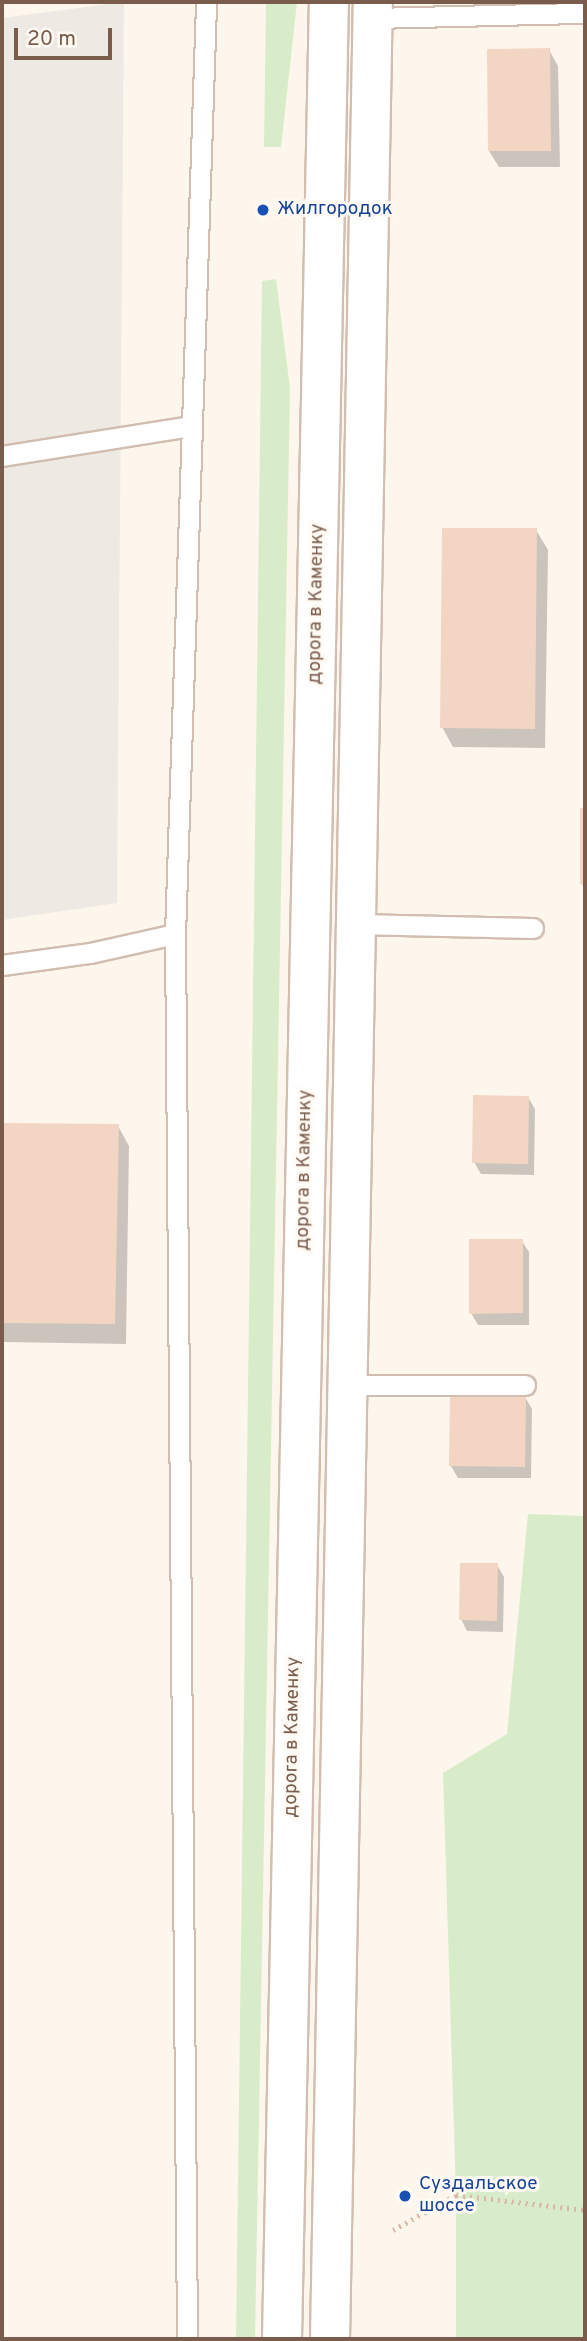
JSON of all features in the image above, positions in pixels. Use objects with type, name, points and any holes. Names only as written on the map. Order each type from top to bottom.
[{"type":"main road","name":"дорога в Каменку","points":[[282,2339],[329,2]]},
{"type":"main road","points":[[330,2339],[350,1385],[355,924],[373,10]]},
{"type":"lane","points":[[187,2339],[175,934],[206,2]]},
{"type":"lane","points":[[373,10],[585,13]]},
{"type":"lane","points":[[2,456],[192,426]]},
{"type":"lane","points":[[355,924],[533,928]]},
{"type":"lane","points":[[2,965],[90,953],[175,934]]},
{"type":"lane","points":[[350,1385],[526,1385]]},
{"type":"path","points":[[393,2230],[456,2195],[585,2210]]},
{"type":"shaded area","points":[[124,2],[117,903],[2,920],[2,18]]},
{"type":"green space","points":[[266,2],[297,2],[281,147],[264,147]]},
{"type":"green space","points":[[276,279],[290,388],[255,2339],[236,2339],[262,281]]},
{"type":"green space","points":[[528,1514],[585,1516],[585,2339],[456,2339],[456,2195],[443,1773],[507,1734]]},
{"type":"building","points":[[550,48],[551,151],[488,151],[487,49]]},
{"type":"building","points":[[442,528],[537,528],[535,729],[440,728]]},
{"type":"building","points":[[580,808],[585,808],[585,884],[580,884]]},
{"type":"building","points":[[473,1095],[529,1096],[528,1164],[472,1163]]},
{"type":"building","points":[[2,1123],[119,1124],[115,1324],[2,1323]]},
{"type":"building","points":[[469,1239],[523,1239],[523,1313],[469,1314]]},
{"type":"building","points":[[450,1395],[526,1396],[525,1467],[449,1466]]},
{"type":"building","points":[[460,1563],[498,1563],[497,1621],[459,1620]]},
{"type":"place","name":"Жилгородок","points":[[263,210]]},
{"type":"place","name":"Суздальское шоссе","points":[[405,2196]]}]
